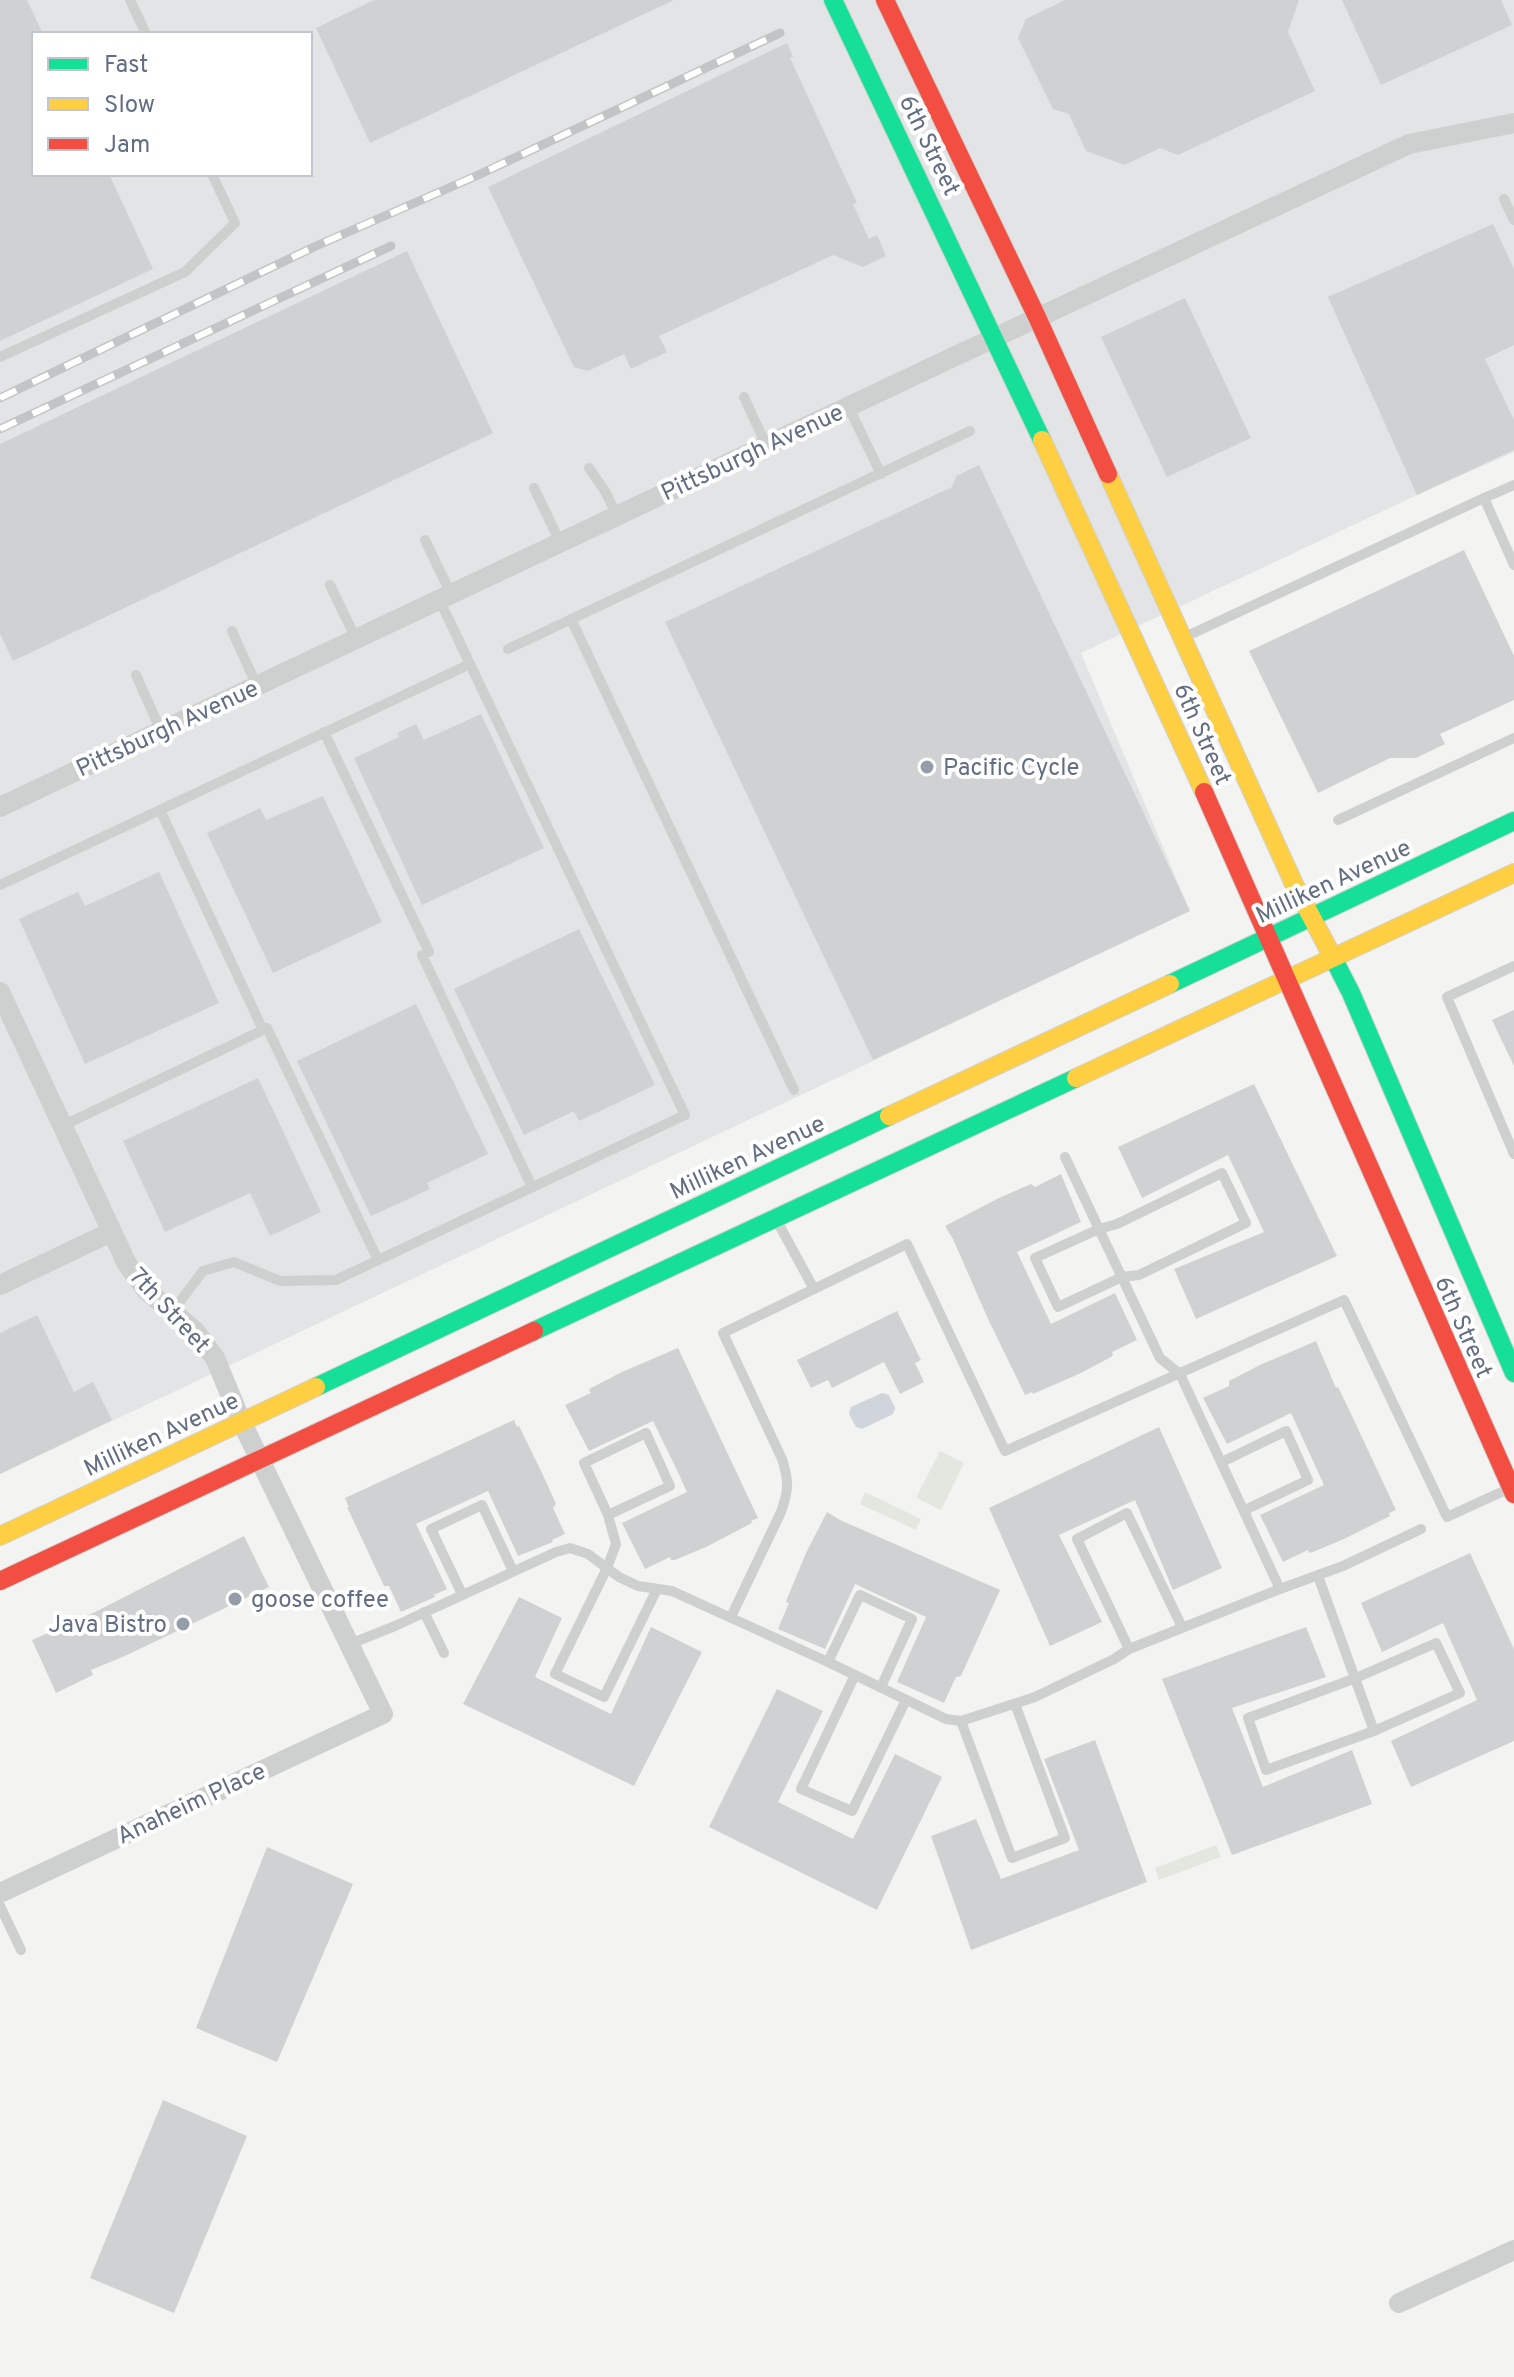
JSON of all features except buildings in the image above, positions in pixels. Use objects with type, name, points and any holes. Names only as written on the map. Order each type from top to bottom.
[{"type":"main road","name":"6th Street","points":[[833,0],[996,337],[1269,938],[1449,1355],[1513,1491]]},
{"type":"main road","name":"6th Street","points":[[885,0],[1037,317],[1294,884],[1351,993],[1512,1365]]},
{"type":"main road","name":"Milliken Avenue","points":[[0,1536],[1514,821]]},
{"type":"main road","points":[[0,1581],[1514,873]]},
{"type":"street","name":"Pittsburgh Avenue","points":[[0,807],[1409,144],[1514,123]]},
{"type":"street","name":"7th Street","points":[[0,992],[127,1264],[147,1291],[195,1331],[215,1358],[242,1423],[383,1714]]},
{"type":"street","points":[[0,1285],[111,1232]]},
{"type":"street","name":"Anaheim Place","points":[[0,1893],[383,1714]]},
{"type":"street","points":[[1399,2303],[1514,2250]]},
{"type":"lane","points":[[130,0],[145,32]]},
{"type":"lane","points":[[0,357],[185,272],[235,223],[213,176]]},
{"type":"lane","points":[[1504,199],[1514,220]]},
{"type":"lane","points":[[744,397],[766,445]]},
{"type":"lane","points":[[848,406],[881,474]]},
{"type":"lane","points":[[508,649],[970,431]]},
{"type":"lane","points":[[589,468],[617,516]]},
{"type":"lane","points":[[1183,638],[1514,485]]},
{"type":"lane","points":[[534,488],[560,542]]},
{"type":"lane","points":[[1484,498],[1514,565]]},
{"type":"lane","points":[[172,1312],[203,1271],[234,1262],[280,1281],[336,1280],[685,1115],[470,664],[425,540]]},
{"type":"lane","points":[[330,585],[356,639]]},
{"type":"lane","points":[[571,619],[794,1090]]},
{"type":"lane","points":[[232,631],[257,686]]},
{"type":"lane","points":[[0,885],[470,664]]},
{"type":"lane","points":[[136,675],[161,731]]},
{"type":"lane","points":[[324,732],[532,1187]]},
{"type":"lane","points":[[1338,820],[1514,738]]},
{"type":"lane","points":[[62,1126],[263,1030],[160,810]]},
{"type":"lane","points":[[1514,966],[1447,997],[1514,1154]]},
{"type":"lane","points":[[267,1028],[378,1260]]},
{"type":"lane","points":[[1065,1157],[1160,1358],[1180,1374],[1280,1589]]},
{"type":"lane","points":[[1222,1173],[1246,1223],[1139,1275],[1122,1277],[1058,1307],[1035,1258],[1099,1229],[1117,1224],[1222,1173]]},
{"type":"lane","points":[[776,1220],[814,1289]]},
{"type":"lane","points":[[731,1617],[781,1512],[787,1496],[788,1480],[782,1459],[723,1333],[907,1244],[1005,1451],[1344,1300],[1447,1517],[1513,1491]]},
{"type":"lane","points":[[1222,1462],[1286,1431],[1308,1480],[1245,1510]]},
{"type":"lane","points":[[608,1515],[670,1486],[646,1433],[584,1463],[608,1515],[616,1544],[555,1674],[604,1697],[657,1589]]},
{"type":"lane","points":[[462,1594],[431,1529],[482,1505],[513,1571]]},
{"type":"lane","points":[[1129,1649],[1077,1539],[1127,1513],[1182,1627]]},
{"type":"lane","points":[[350,1644],[570,1548],[588,1554],[638,1586],[672,1591],[946,1719],[961,1721],[1015,1704],[1114,1659],[1129,1649],[1343,1566],[1421,1529]]},
{"type":"lane","points":[[1318,1576],[1374,1731]]},
{"type":"lane","points":[[828,1662],[860,1595],[912,1619],[881,1687]]},
{"type":"lane","points":[[424,1612],[444,1653]]},
{"type":"lane","points":[[1436,1643],[1460,1693],[1374,1731],[1266,1770],[1248,1718],[1356,1678],[1436,1643]]},
{"type":"lane","points":[[855,1675],[801,1789],[852,1811],[906,1700]]},
{"type":"lane","points":[[961,1721],[1012,1858],[1065,1838],[1015,1704]]},
{"type":"lane","points":[[0,1906],[21,1950]]},
{"type":"shaded area","points":[[0,0],[1514,0],[1514,452],[1081,653],[1190,911],[0,1474]]},
{"type":"shaded area","points":[[882,1393],[889,1395],[895,1408],[893,1414],[862,1429],[856,1427],[849,1414],[851,1407]]},
{"type":"shaded area","points":[[940,1451],[964,1463],[941,1510],[916,1498]]},
{"type":"shaded area","points":[[865,1492],[921,1519],[916,1530],[860,1504]]},
{"type":"shaded area","points":[[1216,1845],[1221,1857],[1159,1880],[1155,1868]]},
{"type":"railway","points":[[0,398],[316,246],[476,176],[780,33]]},
{"type":"railway","points":[[0,429],[391,246]]},
{"type":"traffic: fast","points":[[833,0],[1042,440]]},
{"type":"traffic: fast","points":[[1170,984],[1514,821]]},
{"type":"traffic: fast","points":[[1330,952],[1351,993],[1514,1373]]},
{"type":"traffic: fast","points":[[534,1331],[1076,1078]]},
{"type":"traffic: fast","points":[[316,1387],[889,1116]]},
{"type":"traffic: slow","points":[[1042,440],[1204,792]]},
{"type":"traffic: slow","points":[[1108,474],[1294,884],[1330,952]]},
{"type":"traffic: slow","points":[[1076,1078],[1514,873]]},
{"type":"traffic: slow","points":[[889,1116],[1170,984]]},
{"type":"traffic: slow","points":[[0,1536],[316,1387]]},
{"type":"traffic: jam","points":[[885,0],[1037,317],[1108,474]]},
{"type":"traffic: jam","points":[[1204,792],[1514,1494]]},
{"type":"traffic: jam","points":[[0,1581],[534,1331]]},
{"type":"place","name":"Pacific Cycle","points":[[927,767]]},
{"type":"place","name":"goose coffee","points":[[235,1599]]},
{"type":"place","name":"Java Bistro","points":[[183,1624]]}]
